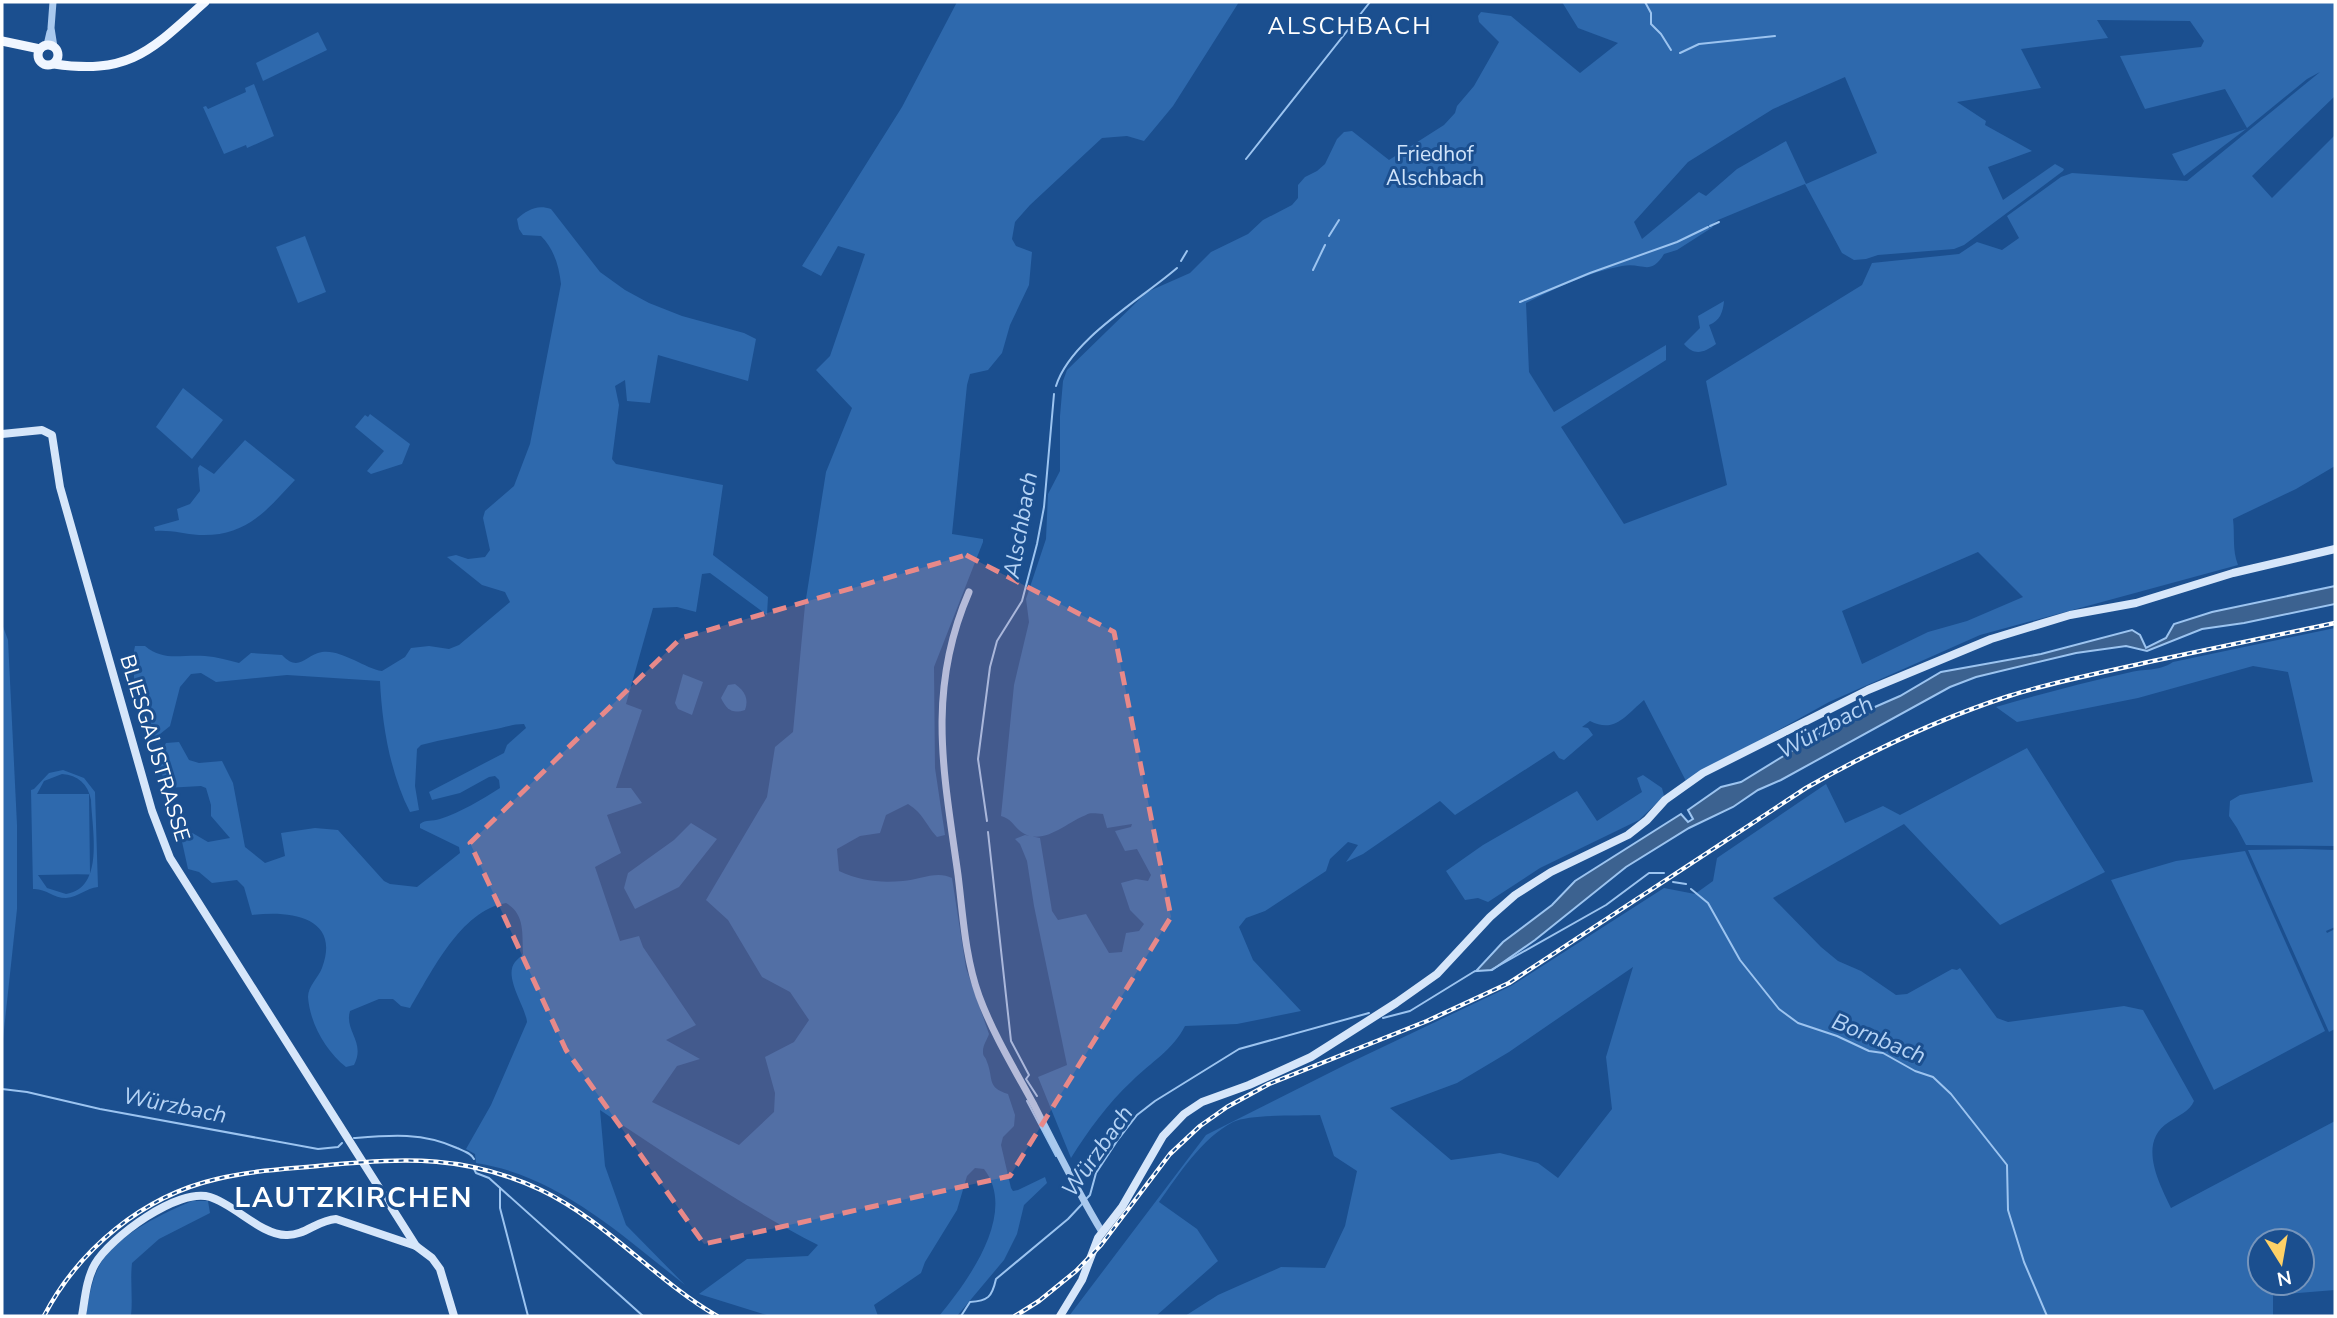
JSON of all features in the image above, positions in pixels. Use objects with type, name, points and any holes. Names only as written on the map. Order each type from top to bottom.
[{"type":"main road","points":[[45,50],[56,60],[72,65],[107,67],[137,58],[163,40],[205,2]]},
{"type":"main road","points":[[2,43],[35,55],[45,50]]},
{"type":"main road","points":[[45,50],[45,65],[56,60]]},
{"type":"main road","name":"BLIESGAUSTRASSE","points":[[2,434],[36,431],[51,438],[60,487],[163,842],[183,882],[415,1246]]},
{"type":"main road","points":[[1060,1316],[1082,1280],[1092,1250],[1102,1232],[1126,1200],[1163,1136],[1184,1114],[1202,1102],[1271,1075],[1329,1045],[1437,974],[1490,917],[1532,883],[1628,835],[1665,800],[1703,773],[1868,690],[1961,650],[2070,615],[2136,603],[2233,573],[2335,549]]},
{"type":"main road","points":[[82,1316],[93,1267],[113,1242],[153,1214],[190,1196],[208,1196],[280,1235],[301,1233],[322,1220],[335,1219],[415,1246],[432,1258],[440,1269],[454,1316]]},
{"type":"main road","points":[[392,1238],[399,1235],[402,1226]]},
{"type":"street","points":[[45,50],[51,28],[53,2]]},
{"type":"street","points":[[969,592],[955,626],[944,692],[941,753],[969,958],[979,996],[994,1031],[1102,1232]]},
{"type":"highlighted area","points":[[966,555],[1114,632],[1171,917],[1010,1176],[704,1244],[566,1050],[470,843],[681,638]]},
{"type":"green space","points":[[957,2],[1239,2],[1173,106],[1144,141],[1127,136],[1102,138],[1015,222],[1012,239],[1016,246],[1032,252],[1029,285],[1010,325],[1002,353],[988,370],[970,374],[952,534],[983,539],[983,542],[934,667],[935,768],[945,835],[937,837],[921,815],[908,804],[886,815],[880,833],[860,836],[837,849],[839,871],[863,879],[894,882],[940,875],[952,878],[966,968],[989,1034],[983,1055],[992,1082],[996,1088],[1008,1094],[1015,1115],[1014,1126],[1003,1137],[1001,1145],[1011,1188],[1013,1191],[1018,1190],[1045,1177],[1047,1183],[1024,1205],[1017,1234],[1004,1260],[957,1316],[939,1316],[975,1266],[992,1226],[995,1206],[993,1187],[984,1169],[975,1168],[967,1176],[957,1210],[921,1273],[874,1305],[878,1316],[770,1316],[699,1294],[747,1259],[808,1256],[818,1245],[735,1198],[600,1110],[605,1166],[626,1225],[685,1285],[588,1210],[535,1181],[476,1163],[475,1154],[466,1149],[491,1105],[527,1022],[513,984],[512,968],[523,954],[521,925],[512,907],[506,903],[490,908],[461,930],[438,961],[410,1008],[401,1006],[393,999],[379,999],[350,1011],[350,1025],[358,1050],[354,1065],[346,1067],[320,1036],[309,1007],[308,993],[322,968],[326,951],[325,938],[309,920],[282,914],[252,915],[244,887],[237,880],[212,883],[199,872],[188,869],[181,837],[189,831],[208,842],[230,838],[211,816],[206,788],[166,788],[158,760],[166,743],[179,742],[189,760],[199,763],[222,761],[233,783],[245,847],[265,863],[285,856],[281,833],[315,828],[338,830],[384,881],[417,887],[460,853],[459,847],[420,828],[420,824],[456,813],[500,788],[499,780],[495,776],[460,793],[432,800],[429,792],[504,753],[507,745],[526,728],[524,724],[421,745],[417,749],[415,786],[419,810],[410,812],[397,781],[388,748],[380,681],[287,675],[216,682],[201,673],[191,674],[180,687],[170,726],[155,738],[142,691],[134,680],[134,651],[135,646],[145,646],[166,656],[205,656],[239,663],[251,653],[282,655],[293,663],[298,663],[316,654],[329,652],[382,671],[405,657],[411,648],[429,646],[449,649],[459,645],[510,602],[505,592],[482,585],[447,557],[485,557],[490,550],[483,518],[485,511],[514,486],[530,444],[561,284],[555,258],[546,241],[541,236],[523,235],[519,229],[517,219],[528,211],[541,207],[551,209],[600,272],[625,290],[682,316],[744,333],[756,339],[748,381],[658,355],[650,403],[627,401],[625,380],[615,386],[619,405],[612,459],[616,464],[723,485],[713,555],[768,597],[767,615],[710,573],[702,574],[696,612],[677,607],[653,608],[626,704],[642,710],[616,788],[631,788],[642,803],[607,815],[621,853],[595,867],[620,941],[639,936],[643,947],[696,1025],[666,1040],[700,1059],[677,1066],[652,1102],[739,1145],[774,1112],[775,1093],[765,1057],[794,1042],[809,1020],[790,992],[762,977],[728,920],[706,900],[767,797],[775,747],[793,732],[805,605],[826,472],[852,408],[816,370],[830,356],[865,254],[838,246],[821,276],[802,266],[902,107]]},
{"type":"green space","name":"Friedhof Alschbach","points":[[1562,2],[2335,2],[2335,96],[2252,176],[2272,198],[2335,135],[2335,466],[2296,489],[2233,519],[2234,548],[2238,565],[1980,635],[1829,702],[1686,781],[1644,700],[1626,717],[1613,724],[1590,721],[1582,727],[1588,728],[1593,735],[1564,760],[1554,751],[1455,815],[1440,801],[1363,854],[1346,862],[1358,845],[1348,842],[1330,859],[1326,871],[1265,911],[1246,918],[1239,927],[1253,960],[1301,1011],[1237,1024],[1185,1026],[1168,1049],[1115,1099],[1071,1158],[1038,1077],[1067,1065],[1027,861],[1015,839],[1031,836],[1001,816],[1014,685],[1029,622],[1026,599],[1046,539],[1048,494],[1060,471],[1060,416],[1063,381],[1067,370],[1147,292],[1190,273],[1211,252],[1248,234],[1263,220],[1292,205],[1298,198],[1298,185],[1325,164],[1337,139],[1344,132],[1352,131],[1389,160],[1444,125],[1474,86],[1499,42],[1479,22],[1478,16],[1481,12],[1511,16],[1580,73],[1618,43],[1578,28]],"holes":[[[2097,20],[2190,21],[2204,41],[2201,47],[2120,56],[2145,109],[2225,89],[2247,128],[2307,79],[2320,72],[2187,181],[2072,173],[2061,177],[2007,216],[2019,238],[2002,250],[1977,242],[1959,254],[1872,263],[1862,285],[1706,381],[1727,485],[1624,524],[1561,427],[1666,360],[1666,345],[1554,412],[1529,372],[1526,303],[1597,272],[1629,265],[1650,267],[1664,254],[1677,250],[1713,227],[1711,225],[1718,220],[1805,184],[1842,253],[1854,260],[1878,255],[1954,249],[1964,245],[2064,169],[2055,164],[2003,200],[1988,167],[2032,151],[1985,125],[1986,121],[1957,102],[2041,88],[2021,49],[2108,38]],[[1845,77],[1877,153],[1806,184],[1786,141],[1737,169],[1706,196],[1699,192],[1642,239],[1634,222],[1688,162],[1773,109]],[[1978,552],[2023,597],[1967,621],[1928,632],[1862,664],[1842,611]],[[1090,814],[1103,814],[1107,828],[1132,824],[1131,827],[1115,831],[1125,851],[1137,849],[1151,875],[1148,881],[1136,879],[1121,883],[1130,910],[1144,924],[1139,931],[1126,933],[1122,952],[1109,953],[1086,914],[1058,920],[1052,911],[1040,838],[1031,836],[1039,837]]]},
{"type":"green space","points":[[318,32],[327,50],[263,81],[256,63]]},
{"type":"green space","points":[[254,84],[274,136],[247,148],[246,145],[224,154],[203,107],[208,109],[246,92],[245,88]]},
{"type":"green space","points":[[2246,129],[2184,176],[2172,154]]},
{"type":"green space","points":[[305,236],[326,292],[298,303],[276,247]]},
{"type":"green space","points":[[1724,301],[1720,316],[1709,325],[1716,344],[1699,352],[1688,348],[1684,344],[1700,328],[1698,316]]},
{"type":"green space","points":[[183,388],[223,420],[192,459],[156,427]]},
{"type":"green space","points":[[370,414],[410,444],[402,464],[371,474],[367,471],[384,451],[355,427],[365,415],[368,417]]},
{"type":"green space","points":[[245,440],[295,480],[274,502],[254,520],[230,532],[199,535],[155,531],[154,527],[179,520],[177,509],[190,504],[200,491],[200,465],[214,474]]},
{"type":"green space","points":[[2,624],[8,640],[17,825],[17,909],[2,1048]]},
{"type":"green space","points":[[2335,628],[2335,846],[2246,845],[2229,816],[2230,801],[2240,795],[2313,782],[2288,672],[2253,666],[2138,698],[2017,722],[1996,707],[2094,681],[2162,667],[2173,662]]},
{"type":"green space","points":[[683,674],[703,682],[692,715],[678,709],[675,703]]},
{"type":"green space","points":[[735,684],[745,695],[747,702],[745,710],[737,712],[725,706],[721,698],[728,685]]},
{"type":"green space","points":[[2027,748],[2105,872],[2000,925],[1904,824],[1773,898],[1838,961],[1861,971],[1896,995],[1907,994],[1952,969],[1960,968],[1997,1018],[2008,1022],[2124,1006],[2143,1010],[2194,1101],[2187,1110],[2159,1130],[2154,1140],[2152,1151],[2157,1175],[2171,1208],[2335,1121],[2335,1290],[2316,1292],[2316,1227],[2246,1227],[2246,1297],[2273,1297],[2273,1316],[1185,1316],[1218,1295],[1281,1267],[1325,1268],[1345,1226],[1357,1171],[1334,1156],[1320,1115],[1241,1119],[1211,1137],[1192,1158],[1159,1202],[1197,1229],[1218,1261],[1156,1316],[1069,1316],[1206,1135],[1511,986],[1664,888],[1695,894],[1713,881],[1717,858],[1826,784],[1845,823],[1883,806],[1900,815]],"holes":[[[1633,967],[1606,1057],[1612,1109],[1558,1178],[1538,1163],[1500,1153],[1451,1160],[1390,1108],[1457,1083],[1509,1052]]]},
{"type":"green space","points":[[63,770],[84,778],[95,792],[98,887],[66,898],[33,889],[31,790],[49,773]],"holes":[[[62,774],[73,776],[85,785],[90,794],[91,800],[94,841],[90,873],[89,794],[37,794],[44,781]],[[89,874],[78,889],[66,894],[47,888],[38,875]]]},
{"type":"green space","points":[[1643,775],[1662,788],[1664,796],[1639,820],[1540,868],[1488,902],[1478,898],[1465,900],[1446,871],[1483,845],[1577,791],[1597,821],[1642,792],[1637,778]]},
{"type":"green space","points":[[691,823],[717,839],[679,887],[635,909],[624,888],[628,873],[674,840]]},
{"type":"green space","points":[[2248,850],[2335,850],[2335,927],[2326,931],[2327,933],[2335,929],[2335,1029],[2329,1032]]},
{"type":"green space","points":[[2245,851],[2325,1031],[2214,1090],[2111,880],[2176,861]]},
{"type":"green space","points":[[192,1201],[208,1201],[210,1213],[159,1239],[132,1263],[131,1316],[86,1316],[97,1272],[113,1248],[145,1224]]},
{"type":"shaded area","points":[[2335,586],[2335,604],[2202,629],[2147,651],[2126,646],[2076,653],[1976,677],[1950,687],[1758,790],[1733,807],[1689,828],[1626,867],[1535,940],[1492,970],[1476,971],[1503,942],[1552,905],[1575,881],[1681,814],[1688,822],[1693,819],[1688,810],[1721,787],[1741,782],[1836,724],[1900,696],[1941,672],[2041,654],[2132,630],[2140,635],[2146,648],[2166,638],[2174,624],[2212,612]]},
{"type":"waterway","name":"Alschbach","points":[[1246,159],[1370,2]]},
{"type":"waterway","points":[[1645,2],[1651,13],[1651,24],[1671,50]]},
{"type":"waterway","points":[[1680,53],[1699,44],[1775,36]]},
{"type":"waterway","points":[[1329,236],[1339,220]]},
{"type":"waterway","points":[[1710,226],[1719,222]]},
{"type":"waterway","points":[[1520,302],[1590,273],[1677,242],[1708,227]]},
{"type":"waterway","points":[[1313,270],[1325,245]]},
{"type":"waterway","name":"Alschbach","points":[[1181,261],[1187,251]]},
{"type":"waterway","name":"Alschbach","points":[[1056,386],[1064,369],[1091,337],[1177,268]]},
{"type":"waterway","name":"Alschbach","points":[[987,821],[978,759],[990,667],[997,641],[1022,601],[1037,544],[1044,507],[1054,394]]},
{"type":"waterway","name":"Alschbach","points":[[988,832],[1011,1041],[1029,1075],[1026,1079],[1037,1096]]},
{"type":"waterway","name":"Bornbach","points":[[1491,970],[1606,905],[1649,873],[1664,873]]},
{"type":"waterway","name":"Bornbach","points":[[1673,882],[1686,884]]},
{"type":"waterway","name":"Bornbach","points":[[1691,889],[1708,903],[1740,960],[1779,1009],[1798,1023],[1837,1036],[1869,1051],[1883,1053],[1915,1071],[1933,1077],[1951,1094],[2007,1165],[2008,1210],[2024,1262],[2047,1316]]},
{"type":"waterway","name":"Würzbach","points":[[1383,1018],[1410,1011],[1475,971]]},
{"type":"waterway","name":"Würzbach","points":[[1086,1199],[1090,1195],[1096,1173],[1117,1141],[1137,1115],[1155,1101],[1239,1049],[1369,1013]]},
{"type":"waterway","name":"Würzbach","points":[[2,1089],[318,1149],[338,1147],[342,1143]]},
{"type":"waterway","name":"Alschbach","points":[[1027,1101],[1056,1156]]},
{"type":"waterway","name":"Würzbach","points":[[354,1138],[393,1136],[432,1139],[467,1152],[474,1159]]},
{"type":"waterway","name":"Würzbach","points":[[474,1169],[476,1173],[489,1178],[643,1316]]},
{"type":"waterway","points":[[500,1188],[500,1208],[528,1316]]},
{"type":"waterway","name":"Würzbach","points":[[961,1316],[970,1302],[988,1297],[996,1279],[1068,1219],[1083,1203]]},
{"type":"railway","points":[[1015,1316],[1039,1301],[1076,1271],[1101,1245],[1170,1154],[1200,1126],[1227,1107],[1269,1084],[1427,1021],[1509,983],[1806,788],[1855,761],[1931,725],[2027,691],[2153,661],[2335,623]]},
{"type":"railway","points":[[44,1316],[75,1269],[95,1248],[139,1212],[164,1198],[190,1187],[231,1176],[384,1161],[462,1165],[487,1170],[541,1190],[587,1218],[694,1302],[717,1316]]},
{"type":"district","name":"ALSCHBACH","points":[[1350,26]]},
{"type":"district","name":"LAUTZKIRCHEN","points":[[354,1197]]}]
